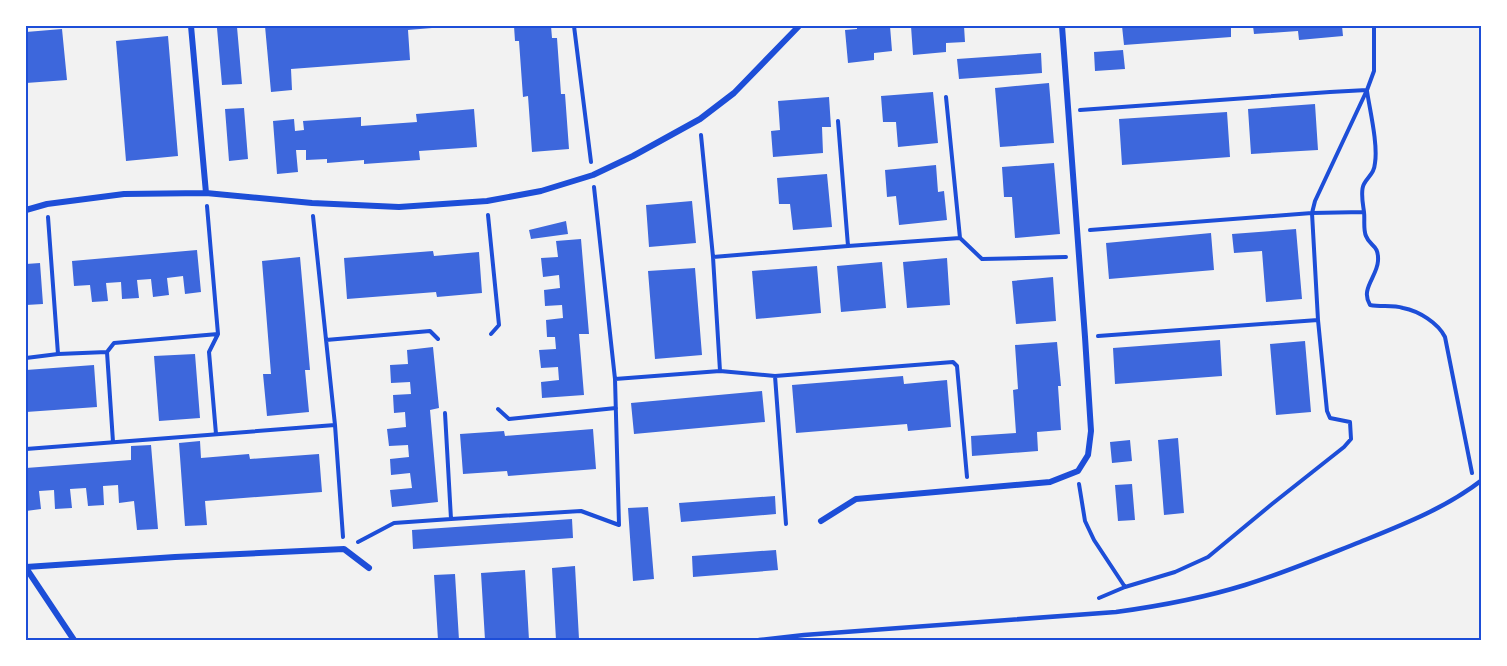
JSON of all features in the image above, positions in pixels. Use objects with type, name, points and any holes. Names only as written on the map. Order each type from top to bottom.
[{"type":"street","points":[[191,26],[206,193]]},
{"type":"street","points":[[26,210],[47,204],[124,194],[206,193],[312,203],[399,207],[487,201],[541,191],[593,175],[700,119],[734,93],[799,26]]},
{"type":"street","points":[[821,521],[855,499],[1050,482],[1078,471],[1088,454],[1091,431],[1062,26]]},
{"type":"street","points":[[74,640],[26,568],[175,557],[344,549],[369,568]]},
{"type":"lane","points":[[759,640],[1077,616],[1159,606],[1202,597],[1245,585],[1304,564],[1400,526],[1459,496],[1482,480]]},
{"type":"path","points":[[312,203],[335,424],[344,549],[394,524],[451,519],[581,511],[619,525],[615,379],[574,26]]},
{"type":"path","points":[[1077,616],[1083,607],[1092,601],[1125,587],[1175,572],[1208,557],[1351,439],[1350,422],[1330,418],[1327,411],[1311,213],[1374,71],[1374,26]]},
{"type":"path","points":[[1069,111],[1367,90]]},
{"type":"path","points":[[1367,90],[1376,160],[1373,172],[1362,188],[1366,237],[1375,246],[1378,257],[1366,299],[1370,305],[1404,308],[1422,315],[1445,337],[1474,485]]},
{"type":"path","points":[[946,97],[960,238],[982,258],[1079,256]]},
{"type":"path","points":[[700,119],[713,257],[720,371]]},
{"type":"path","points":[[838,121],[848,246]]},
{"type":"path","points":[[206,193],[218,334],[209,352],[216,434]]},
{"type":"path","points":[[487,201],[499,325],[491,334]]},
{"type":"path","points":[[47,204],[58,354]]},
{"type":"path","points":[[1078,231],[1311,213],[1364,212]]},
{"type":"path","points":[[713,257],[960,238]]},
{"type":"path","points":[[1085,337],[1318,320]]},
{"type":"path","points":[[326,340],[430,331],[438,339]]},
{"type":"path","points":[[26,358],[106,351],[114,343],[218,334]]},
{"type":"path","points":[[106,351],[113,442]]},
{"type":"path","points":[[615,379],[720,371],[775,376],[953,362],[957,366],[968,489]]},
{"type":"path","points":[[775,376],[786,524]]},
{"type":"path","points":[[498,409],[509,419],[616,408]]},
{"type":"path","points":[[445,413],[451,519]]},
{"type":"path","points":[[26,449],[335,424]]},
{"type":"path","points":[[1078,471],[1084,520],[1094,540],[1125,587]]},
{"type":"building","points":[[265,26],[287,26],[287,28],[315,26],[444,27],[408,30],[410,60],[291,69],[292,90],[271,92]]},
{"type":"building","points":[[514,26],[551,26],[552,38],[557,38],[561,94],[565,94],[569,149],[532,152],[528,96],[523,97],[519,41],[515,41]]},
{"type":"building","points":[[857,26],[890,26],[892,51],[874,53],[874,60],[848,63],[845,30],[857,29]]},
{"type":"building","points":[[911,26],[964,26],[965,42],[946,43],[946,52],[913,55]]},
{"type":"building","points":[[1122,26],[1231,26],[1231,37],[1124,45]]},
{"type":"building","points":[[1253,26],[1342,26],[1343,36],[1299,40],[1298,31],[1254,34]]},
{"type":"building","points":[[237,27],[242,84],[222,85],[217,28]]},
{"type":"building","points":[[62,29],[67,80],[26,83],[26,32]]},
{"type":"building","points":[[168,36],[178,156],[126,161],[116,41]]},
{"type":"building","points":[[1123,50],[1125,69],[1095,71],[1094,52]]},
{"type":"building","points":[[1041,53],[1042,73],[959,79],[957,59]]},
{"type":"building","points":[[1049,83],[1054,143],[1000,147],[995,88]]},
{"type":"building","points":[[933,92],[938,143],[898,147],[896,122],[883,122],[881,96]]},
{"type":"building","points":[[829,97],[831,127],[822,127],[823,153],[773,157],[771,131],[780,130],[778,101]]},
{"type":"building","points":[[1315,104],[1318,150],[1251,154],[1248,109]]},
{"type":"building","points":[[244,108],[248,159],[229,161],[225,109]]},
{"type":"building","points":[[474,109],[477,147],[419,151],[420,160],[364,164],[364,160],[327,163],[327,159],[306,160],[306,150],[296,150],[298,172],[277,174],[273,121],[294,119],[295,131],[304,130],[303,121],[361,117],[361,126],[417,122],[416,114]]},
{"type":"building","points":[[1227,112],[1230,157],[1122,165],[1119,119]]},
{"type":"building","points":[[1054,163],[1060,234],[1015,238],[1012,197],[1004,197],[1002,167]]},
{"type":"building","points":[[936,165],[938,192],[944,191],[947,220],[899,225],[896,196],[887,197],[885,170]]},
{"type":"building","points":[[827,174],[832,227],[793,230],[790,204],[779,204],[777,178]]},
{"type":"building","points":[[692,201],[696,243],[649,247],[646,205]]},
{"type":"building","points":[[566,221],[568,234],[531,239],[529,230]]},
{"type":"building","points":[[1296,229],[1302,299],[1266,302],[1262,251],[1234,253],[1232,234]]},
{"type":"building","points":[[1211,233],[1214,270],[1109,279],[1106,243]]},
{"type":"building","points":[[581,239],[589,334],[579,334],[584,395],[542,398],[541,382],[559,380],[558,367],[541,368],[539,350],[556,349],[555,337],[547,337],[546,320],[563,318],[562,305],[545,306],[544,290],[560,288],[559,275],[543,277],[541,258],[558,257],[556,241]]},
{"type":"building","points":[[197,250],[201,292],[185,294],[183,276],[167,278],[169,295],[153,297],[151,279],[137,280],[139,298],[122,299],[121,282],[106,283],[108,301],[92,302],[90,285],[74,286],[72,261]]},
{"type":"building","points":[[433,251],[434,256],[479,252],[482,293],[437,297],[436,292],[347,299],[344,258]]},
{"type":"building","points":[[300,257],[310,370],[305,370],[309,412],[267,416],[263,374],[271,374],[262,261]]},
{"type":"building","points":[[947,258],[950,305],[907,308],[903,262]]},
{"type":"building","points":[[882,262],[886,308],[841,312],[837,266]]},
{"type":"building","points":[[40,263],[43,304],[26,305],[26,264]]},
{"type":"building","points":[[817,266],[821,313],[756,319],[752,271]]},
{"type":"building","points":[[695,268],[702,355],[655,359],[648,271]]},
{"type":"building","points":[[1053,277],[1056,321],[1016,324],[1012,281]]},
{"type":"building","points":[[1220,340],[1222,376],[1115,384],[1113,348]]},
{"type":"building","points":[[1305,341],[1311,412],[1276,415],[1270,344]]},
{"type":"building","points":[[1057,342],[1061,386],[1058,386],[1061,430],[1037,432],[1038,451],[972,456],[971,436],[1016,433],[1013,390],[1018,389],[1015,345]]},
{"type":"building","points":[[433,347],[439,408],[430,410],[438,502],[392,507],[390,490],[412,488],[410,473],[391,475],[390,459],[409,457],[408,445],[389,446],[387,429],[406,427],[405,412],[394,413],[393,395],[411,394],[410,382],[391,383],[390,365],[408,364],[407,350]]},
{"type":"building","points":[[195,354],[200,418],[159,421],[154,356]]},
{"type":"building","points":[[94,365],[97,407],[26,412],[26,370]]},
{"type":"building","points":[[903,376],[904,384],[947,380],[951,427],[908,431],[907,424],[796,433],[792,385]]},
{"type":"building","points":[[762,391],[765,422],[634,434],[631,403]]},
{"type":"building","points":[[593,429],[596,469],[508,476],[507,471],[463,474],[460,434],[504,431],[505,436]]},
{"type":"building","points":[[1178,438],[1184,513],[1164,515],[1158,440]]},
{"type":"building","points":[[1130,440],[1132,461],[1112,463],[1110,442]]},
{"type":"building","points":[[200,441],[201,458],[249,454],[250,459],[319,454],[322,492],[205,501],[207,525],[185,526],[179,443]]},
{"type":"building","points":[[151,445],[158,529],[137,530],[134,501],[119,503],[118,485],[103,486],[104,505],[88,506],[86,488],[70,489],[72,508],[55,509],[54,490],[39,491],[41,509],[26,511],[26,468],[131,460],[131,446]]},
{"type":"building","points":[[1132,484],[1135,520],[1118,521],[1115,485]]},
{"type":"building","points":[[775,496],[776,514],[681,522],[679,503]]},
{"type":"building","points":[[648,507],[654,579],[633,581],[628,508]]},
{"type":"building","points":[[572,519],[573,538],[413,549],[412,530]]},
{"type":"building","points":[[776,550],[778,570],[693,577],[692,556]]},
{"type":"building","points":[[575,566],[579,639],[556,640],[552,568]]},
{"type":"building","points":[[525,570],[529,640],[485,640],[481,573]]},
{"type":"building","points":[[455,574],[459,640],[438,640],[434,575]]}]
